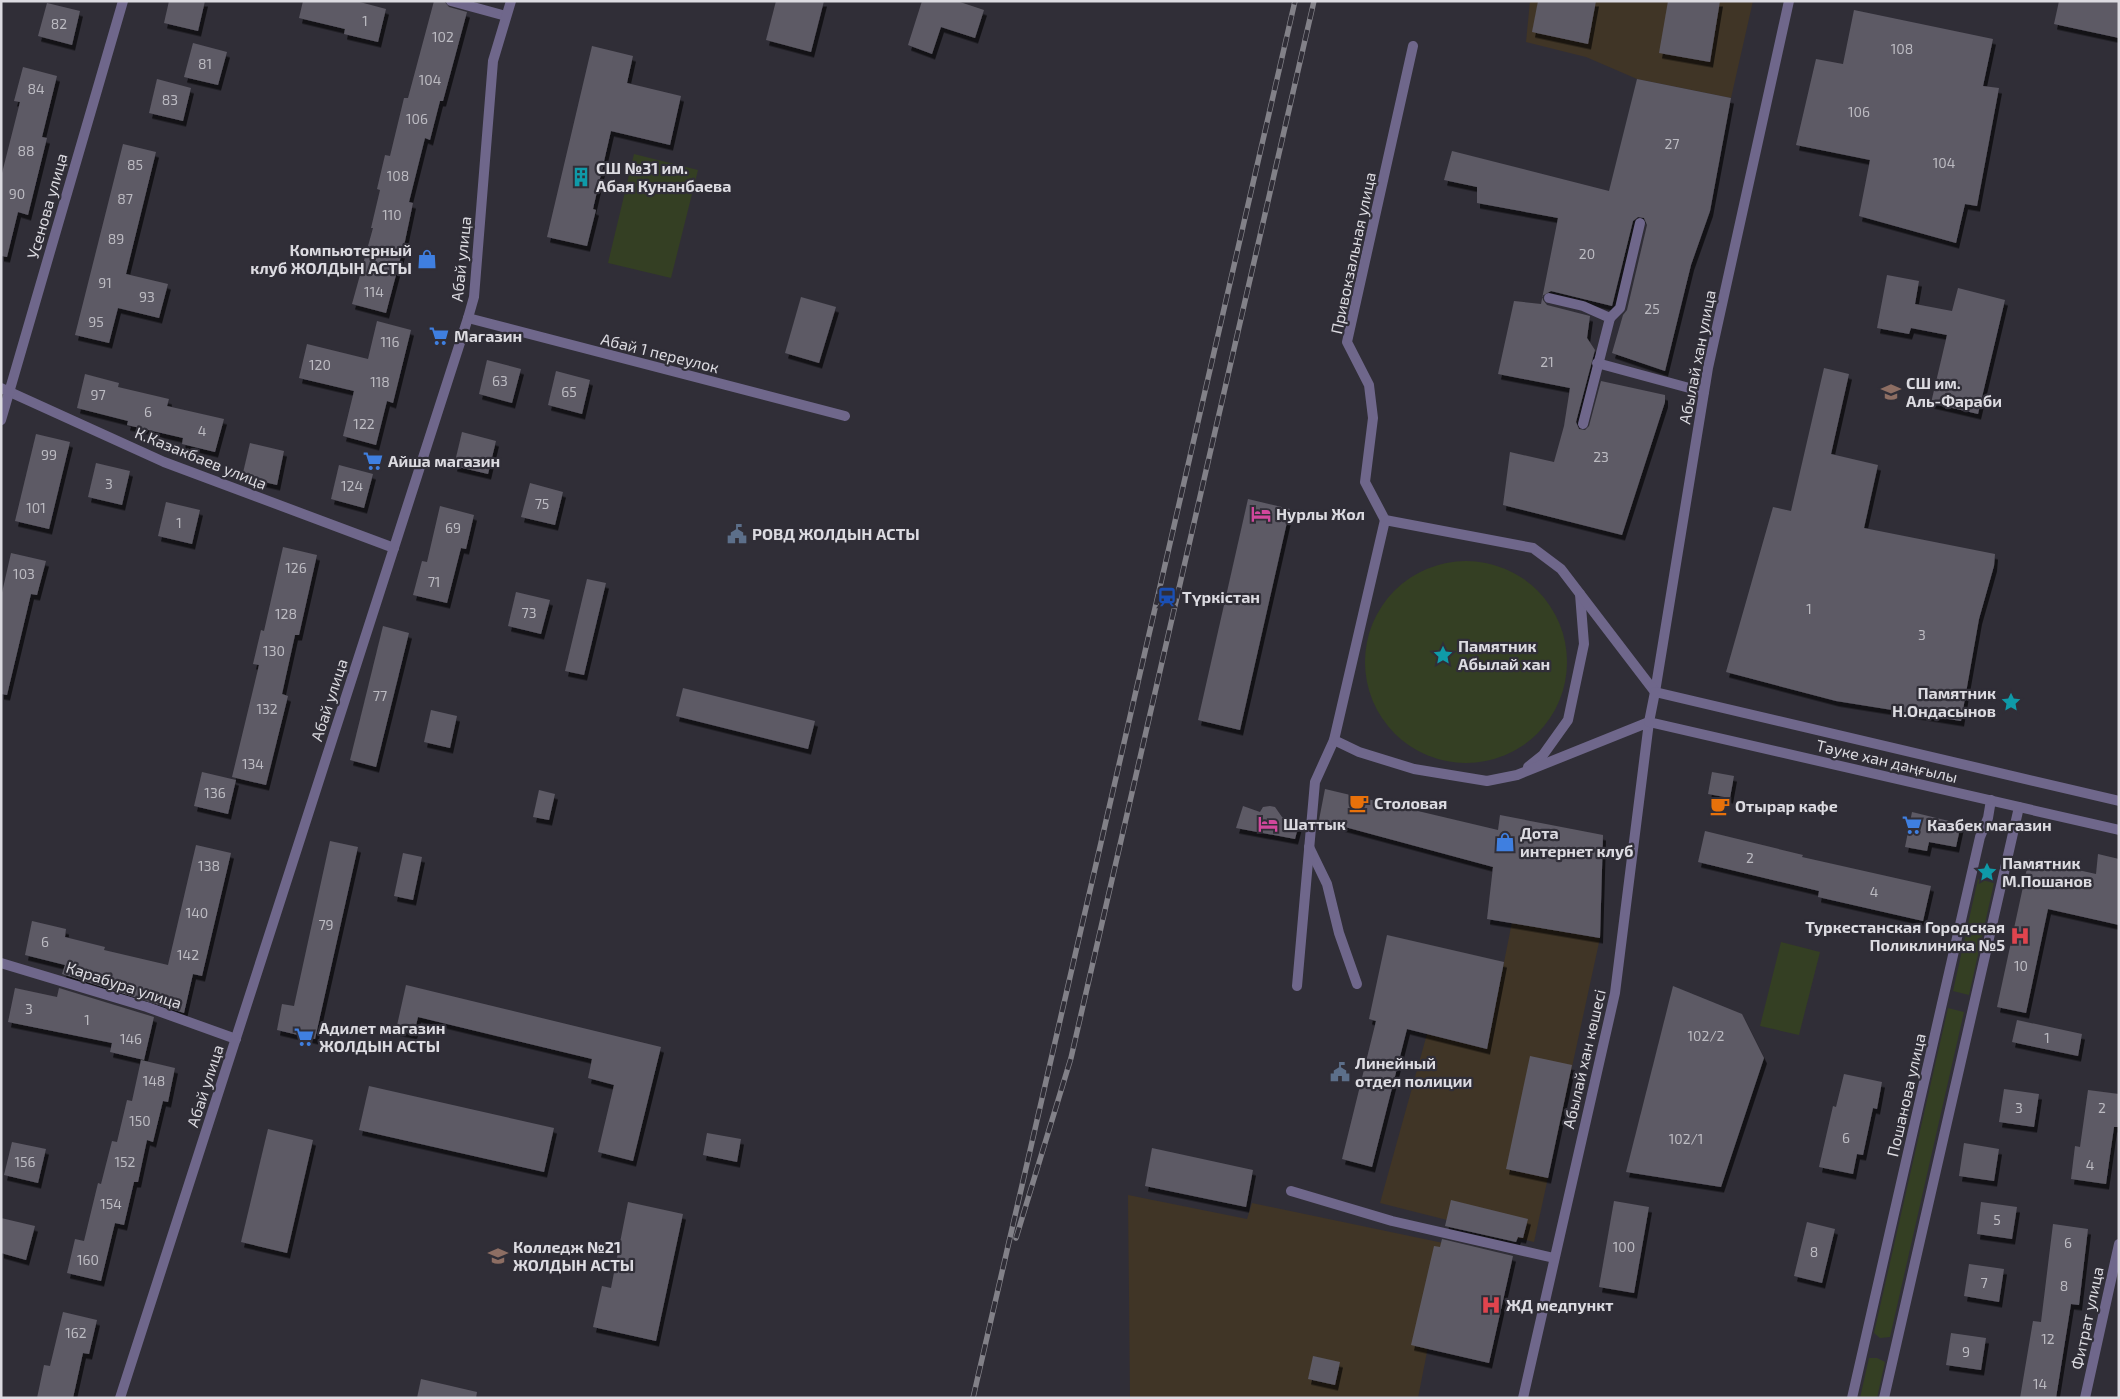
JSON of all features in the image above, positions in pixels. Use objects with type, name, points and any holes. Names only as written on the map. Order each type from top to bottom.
[{"type":"street","name":"Усенова улица","points":[[1,420],[5,389],[123,1]]},
{"type":"street","points":[[450,1],[506,16]]},
{"type":"street","name":"Абай улица","points":[[120,1398],[474,297],[493,61],[511,1]]},
{"type":"street","name":"Абылай хан улица","points":[[1649,722],[1704,392],[1789,1]]},
{"type":"street","name":"Привокзальная улица","points":[[1385,520],[1365,482],[1372,418],[1369,385],[1347,342],[1414,46]]},
{"type":"street","points":[[1583,424],[1610,318],[1620,308],[1640,223]]},
{"type":"street","points":[[1549,298],[1583,306],[1610,318]]},
{"type":"street","name":"Абай 1 переулок","points":[[468,318],[844,416]]},
{"type":"street","points":[[1597,363],[1704,392]]},
{"type":"street","name":"К.Казакбаев улица","points":[[5,389],[164,462],[394,548]]},
{"type":"street","points":[[1297,986],[1315,782],[1334,740],[1385,520],[1533,548],[1561,569],[1655,692]]},
{"type":"street","points":[[1517,775],[1543,755],[1568,720],[1584,644],[1580,594]]},
{"type":"street","name":"Тәуке хан даңғылы","points":[[1655,692],[2119,801]]},
{"type":"street","points":[[1334,740],[1359,752],[1414,770],[1487,782],[1517,775],[1649,722]]},
{"type":"street","name":"Тәуке хан даңғылы","points":[[1649,722],[2119,830]]},
{"type":"street","name":"Абылай хан көшесі","points":[[1522,1398],[1615,993],[1649,722]]},
{"type":"street","name":"Пошанова улица","points":[[1852,1398],[1980,837],[1988,818],[1991,800]]},
{"type":"street","points":[[1884,1398],[2019,807]]},
{"type":"street","points":[[1308,846],[1326,884],[1339,933],[1357,984]]},
{"type":"street","name":"Карабура улица","points":[[1,962],[147,1007],[236,1039]]},
{"type":"street","points":[[1291,1191],[1392,1221],[1554,1258]]},
{"type":"street","name":"Фитрат улица","points":[[2085,1398],[2119,1244]]},
{"type":"shaded area","points":[[1530,1],[1753,1],[1731,98],[1637,79],[1586,57],[1526,42]]},
{"type":"shaded area","points":[[1512,922],[1600,938],[1534,1242],[1380,1203],[1427,1034],[1487,1048]]},
{"type":"shaded area","points":[[1128,1195],[1247,1219],[1252,1203],[1448,1244],[1418,1398],[1130,1398]]},
{"type":"green space","points":[[634,154],[698,170],[671,278],[608,263]]},
{"type":"green space","points":[[1456,561],[1476,561],[1505,568],[1538,590],[1560,623],[1567,652],[1567,672],[1560,701],[1538,734],[1505,756],[1476,763],[1456,763],[1427,756],[1394,734],[1372,701],[1365,672],[1365,652],[1372,623],[1394,590],[1427,568]]},
{"type":"green space","points":[[1978,879],[1994,883],[1969,995],[1953,991]]},
{"type":"green space","points":[[1781,942],[1820,952],[1799,1035],[1760,1026]]},
{"type":"green space","points":[[1948,1008],[1964,1012],[1890,1337],[1880,1338],[1874,1333]]},
{"type":"green space","points":[[1869,1358],[1877,1358],[1885,1362],[1877,1398],[1860,1398]]},
{"type":"building","points":[[169,1],[205,1],[198,31],[164,23]]},
{"type":"building","points":[[303,1],[356,1],[386,9],[378,42],[344,34],[345,29],[299,18]]},
{"type":"building","points":[[434,1],[444,1],[449,7],[467,12],[443,101],[440,101],[430,140],[425,138],[409,202],[413,203],[405,241],[386,313],[352,304],[373,228],[371,228],[380,190],[377,189],[385,155],[390,156],[404,98],[408,98]]},
{"type":"building","points":[[776,1],[824,1],[811,52],[766,40]]},
{"type":"building","points":[[922,1],[957,1],[984,10],[975,38],[941,27],[932,54],[908,45]]},
{"type":"building","points":[[1538,1],[1596,1],[1588,44],[1532,32]]},
{"type":"building","points":[[1668,1],[1720,1],[1710,62],[1659,53]]},
{"type":"building","points":[[2059,1],[2119,1],[2119,38],[2054,24]]},
{"type":"building","points":[[47,3],[80,11],[72,45],[38,36]]},
{"type":"building","points":[[1854,10],[1993,39],[1983,86],[1999,88],[1977,206],[1965,204],[1956,243],[1859,216],[1870,160],[1796,145],[1816,59],[1843,64]]},
{"type":"building","points":[[193,43],[227,52],[218,85],[184,77]]},
{"type":"building","name":"СШ №31 им. Абая Кунанбаева","points":[[592,46],[633,56],[627,83],[681,96],[670,145],[611,131],[593,209],[596,210],[587,246],[547,237]]},
{"type":"building","points":[[23,67],[57,76],[42,137],[47,138],[28,215],[18,212],[7,257],[1,256],[1,177],[20,102],[14,101]]},
{"type":"building","points":[[157,79],[191,88],[183,121],[149,113]]},
{"type":"building","points":[[1637,79],[1731,98],[1710,211],[1691,265],[1665,371],[1612,353],[1623,315],[1627,310],[1647,225],[1644,218],[1638,217],[1633,221],[1612,306],[1551,291],[1543,296],[1558,218],[1477,203],[1477,187],[1444,180],[1452,151],[1609,191]]},
{"type":"building","points":[[123,144],[156,152],[126,274],[168,284],[159,318],[118,308],[109,343],[75,335]]},
{"type":"building","points":[[1887,275],[1919,281],[1915,304],[1952,311],[1958,288],[2005,300],[1978,414],[1931,403],[1947,335],[1911,328],[1909,334],[1877,328]]},
{"type":"building","points":[[801,297],[836,307],[819,363],[785,353]]},
{"type":"building","points":[[1542,297],[1547,305],[1590,316],[1587,338],[1595,350],[1576,422],[1579,429],[1585,430],[1589,426],[1601,381],[1665,395],[1665,402],[1622,535],[1503,505],[1510,452],[1554,462],[1564,426],[1570,388],[1498,374],[1514,301],[1541,304]]},
{"type":"building","points":[[377,321],[411,330],[393,403],[387,401],[376,445],[343,436],[354,391],[299,378],[307,344],[368,359]]},
{"type":"building","points":[[487,360],[521,369],[512,403],[479,394]]},
{"type":"building","points":[[1824,368],[1849,374],[1831,454],[1878,465],[1864,528],[1995,554],[1994,566],[1979,619],[1961,721],[1836,701],[1726,672],[1773,507],[1791,511]]},
{"type":"building","points":[[556,371],[590,380],[582,414],[548,405]]},
{"type":"building","points":[[85,374],[119,383],[118,387],[169,399],[167,406],[224,419],[215,452],[182,444],[183,438],[127,425],[128,421],[77,408]]},
{"type":"building","points":[[462,432],[496,441],[488,474],[454,466]]},
{"type":"building","points":[[36,434],[70,442],[49,529],[15,521]]},
{"type":"building","points":[[250,443],[284,451],[277,485],[242,477]]},
{"type":"building","points":[[96,463],[130,471],[122,505],[88,497]]},
{"type":"building","points":[[339,465],[373,474],[364,508],[331,499]]},
{"type":"building","points":[[530,483],[563,492],[555,525],[521,517]]},
{"type":"building","name":"Түркістан","points":[[1248,499],[1290,509],[1240,730],[1198,720]]},
{"type":"building","points":[[166,502],[200,510],[192,544],[158,536]]},
{"type":"building","points":[[440,506],[474,515],[466,549],[461,548],[447,603],[413,595],[422,561],[427,562]]},
{"type":"building","points":[[283,547],[317,555],[299,635],[295,635],[282,694],[288,696],[266,785],[232,777],[259,665],[253,664],[261,630],[264,631]]},
{"type":"building","points":[[11,553],[46,561],[37,595],[31,594],[7,695],[1,694],[1,597]]},
{"type":"building","points":[[587,579],[606,583],[584,675],[565,671]]},
{"type":"building","points":[[516,592],[550,600],[541,634],[508,626]]},
{"type":"building","points":[[383,626],[409,633],[376,767],[350,760]]},
{"type":"building","points":[[683,688],[815,721],[808,749],[676,716]]},
{"type":"building","points":[[431,710],[457,716],[450,748],[424,742]]},
{"type":"building","points":[[202,772],[236,780],[228,814],[194,806]]},
{"type":"building","points":[[1712,772],[1734,776],[1730,798],[1708,794]]},
{"type":"building","points":[[1325,789],[1498,830],[1500,815],[1603,835],[1600,938],[1487,919],[1493,867],[1319,820]]},
{"type":"building","points":[[539,790],[555,794],[549,820],[533,817]]},
{"type":"building","name":"Шаттык","points":[[1243,806],[1260,812],[1263,807],[1275,807],[1282,817],[1300,820],[1295,839],[1236,828]]},
{"type":"building","points":[[1912,812],[1961,824],[1956,847],[1929,842],[1927,851],[1905,847]]},
{"type":"building","points":[[1705,831],[1803,855],[1802,857],[1931,886],[1923,921],[1818,897],[1819,891],[1698,862]]},
{"type":"building","points":[[330,841],[358,847],[315,1039],[277,1030],[282,1004],[294,1006]]},
{"type":"building","points":[[196,845],[231,853],[202,976],[193,974],[184,1013],[62,974],[65,965],[25,955],[32,921],[66,929],[65,937],[105,947],[104,950],[168,965]]},
{"type":"building","points":[[403,853],[422,857],[413,900],[394,896]]},
{"type":"building","points":[[2098,854],[2119,859],[2119,925],[2048,909],[2026,1013],[1997,1007],[2029,859],[2096,874]]},
{"type":"building","points":[[1387,935],[1504,962],[1487,1049],[1407,1029],[1372,1167],[1342,1159],[1376,1021],[1369,1019]]},
{"type":"building","points":[[406,985],[661,1047],[633,1161],[598,1152],[614,1085],[588,1078],[592,1059],[418,1017],[414,1034],[396,1030]]},
{"type":"building","points":[[1673,986],[1742,1014],[1764,1058],[1721,1187],[1626,1172]]},
{"type":"building","points":[[15,988],[57,997],[59,988],[154,1017],[144,1060],[110,1052],[112,1043],[8,1022]]},
{"type":"building","points":[[2017,1020],[2082,1034],[2078,1056],[2012,1042]]},
{"type":"building","points":[[1530,1056],[1572,1065],[1548,1178],[1506,1169]]},
{"type":"building","points":[[141,1060],[175,1068],[168,1102],[163,1101],[153,1142],[147,1140],[138,1182],[134,1182],[124,1225],[115,1223],[101,1281],[67,1273],[75,1239],[84,1241],[98,1183],[101,1184],[112,1141],[117,1142],[127,1100],[132,1101]]},
{"type":"building","points":[[1844,1074],[1882,1082],[1877,1109],[1873,1108],[1863,1155],[1857,1154],[1853,1174],[1819,1167],[1833,1106],[1836,1107]]},
{"type":"building","points":[[369,1086],[554,1128],[544,1172],[359,1130]]},
{"type":"building","points":[[2004,1089],[2039,1094],[2034,1127],[1999,1122]]},
{"type":"building","points":[[2088,1090],[2119,1094],[2119,1127],[2114,1127],[2106,1184],[2071,1179],[2075,1146],[2080,1147]]},
{"type":"building","points":[[268,1129],[313,1140],[287,1253],[241,1242]]},
{"type":"building","points":[[707,1133],[741,1139],[737,1162],[703,1155]]},
{"type":"building","points":[[12,1142],[46,1149],[38,1183],[4,1175]]},
{"type":"building","points":[[1964,1143],[1999,1149],[1994,1181],[1959,1176]]},
{"type":"building","points":[[1152,1148],[1253,1170],[1246,1207],[1145,1186]]},
{"type":"building","points":[[1451,1200],[1528,1219],[1523,1238],[1518,1237],[1516,1242],[1445,1226]]},
{"type":"building","points":[[1614,1201],[1649,1207],[1634,1293],[1599,1287]]},
{"type":"building","points":[[628,1202],[683,1214],[656,1341],[593,1327],[602,1286],[611,1288]]},
{"type":"building","points":[[1981,1202],[2017,1207],[2012,1239],[1977,1234]]},
{"type":"building","points":[[1,1218],[35,1226],[26,1260],[1,1253]]},
{"type":"building","points":[[1807,1222],[1835,1229],[1822,1283],[1794,1276]]},
{"type":"building","points":[[2053,1224],[2088,1229],[2079,1305],[2071,1304],[2056,1398],[2020,1398],[2033,1321],[2041,1322]]},
{"type":"building","points":[[1442,1239],[1513,1256],[1489,1363],[1411,1345],[1434,1246],[1440,1247]]},
{"type":"building","points":[[1969,1264],[2004,1269],[1999,1302],[1964,1296]]},
{"type":"building","points":[[63,1312],[97,1320],[89,1354],[83,1353],[73,1398],[37,1398],[44,1365],[50,1366]]},
{"type":"building","points":[[1951,1333],[1986,1338],[1981,1370],[1946,1365]]},
{"type":"building","points":[[1313,1356],[1340,1362],[1335,1385],[1308,1379]]},
{"type":"building","points":[[421,1379],[477,1392],[476,1398],[417,1398]]},
{"type":"railway","points":[[973,1398],[1295,1]]},
{"type":"railway","points":[[1016,1238],[1071,1058],[1314,1]]},
{"type":"place","name":"СШ №31 им. Абая Кунанбаева","points":[[581,177]]},
{"type":"place","name":"Компьютерный клуб ЖОЛДЫН АСТЫ","points":[[427,259]]},
{"type":"place","name":"Магазин","points":[[439,336]]},
{"type":"place","name":"СШ им. Аль-Фараби","points":[[1891,392]]},
{"type":"place","name":"Айша магазин","points":[[373,461]]},
{"type":"place","name":"Нурлы Жол","points":[[1261,514]]},
{"type":"place","name":"РОВД ЖОЛДЫН АСТЫ","points":[[737,534]]},
{"type":"place","name":"Түркістан","points":[[1167,597]]},
{"type":"place","name":"Памятник Абылай хан","points":[[1443,655]]},
{"type":"place","name":"Памятник Н.Ондасынов","points":[[2011,702]]},
{"type":"place","name":"Столовая","points":[[1359,803]]},
{"type":"place","name":"Отырар кафе","points":[[1720,806]]},
{"type":"place","name":"Шаттык","points":[[1268,824]]},
{"type":"place","name":"Казбек магазин","points":[[1912,825]]},
{"type":"place","name":"Дота интернет клуб","points":[[1505,842]]},
{"type":"place","name":"Памятник М.Пошанов","points":[[1987,872]]},
{"type":"place","name":"Туркестанская Городская Поликлиника №5","points":[[2020,936]]},
{"type":"place","name":"Адилет магазин ЖОЛДЫН АСТЫ","points":[[304,1037]]},
{"type":"place","name":"Линейный отдел полиции","points":[[1340,1072]]},
{"type":"place","name":"Колледж №21 ЖОЛДЫН АСТЫ","points":[[498,1256]]},
{"type":"place","name":"ЖД медпункт","points":[[1491,1305]]}]
